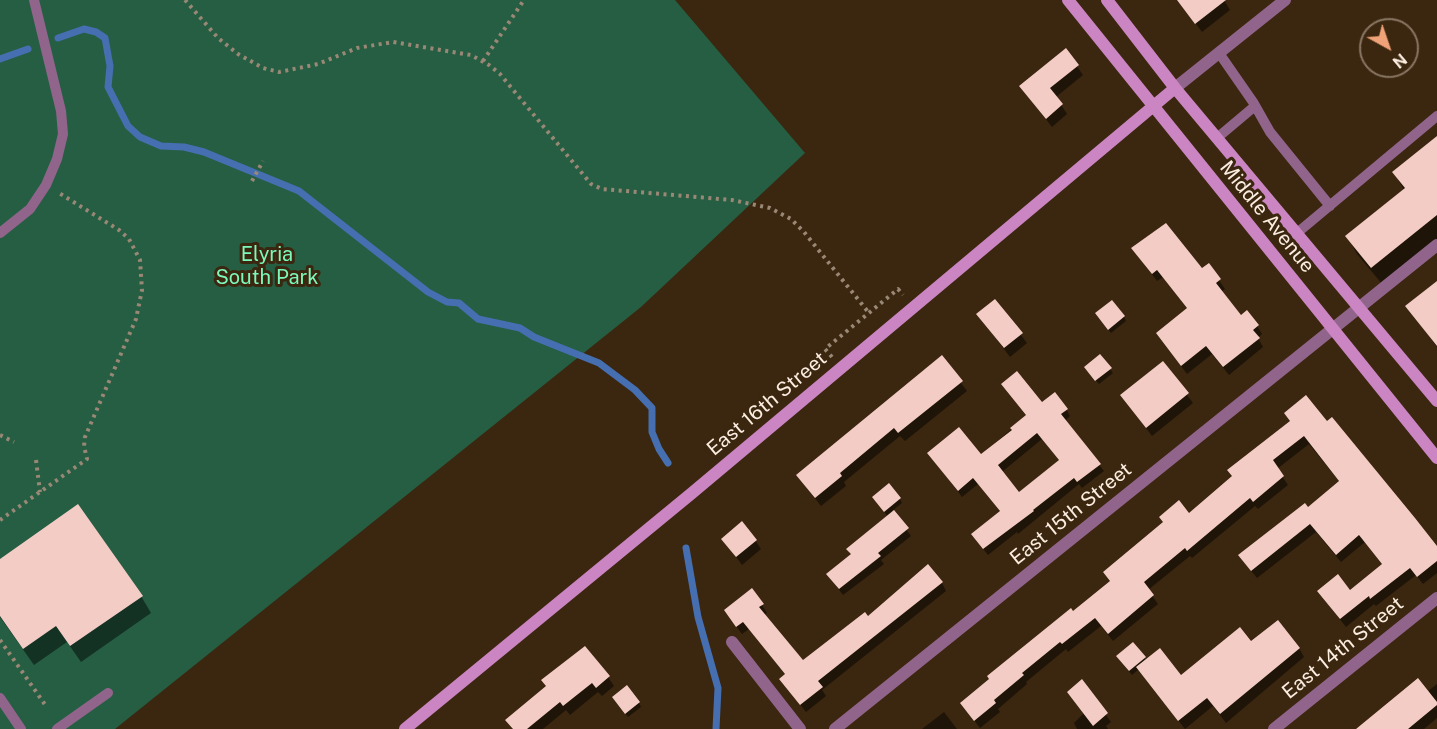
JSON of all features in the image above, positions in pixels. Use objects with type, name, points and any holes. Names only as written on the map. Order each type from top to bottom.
[{"type":"main road","name":"Middle Avenue","points":[[1068,0],[1437,458]]},
{"type":"main road","name":"Middle Avenue","points":[[1107,0],[1175,88],[1437,401]]},
{"type":"main road","name":"East 16th Street","points":[[405,729],[1175,88]]},
{"type":"street","points":[[1175,88],[1285,0]]},
{"type":"street","name":"East 15th Street","points":[[835,729],[1437,245]]},
{"type":"street","name":"East 14th Street","points":[[1274,729],[1437,598]]},
{"type":"street","points":[[732,642],[800,729]]},
{"type":"lane","points":[[0,233],[30,209],[46,185],[57,159],[63,134],[61,111],[34,0]]},
{"type":"lane","points":[[1219,53],[1270,132],[1330,206]]},
{"type":"lane","points":[[1217,138],[1255,106]]},
{"type":"lane","points":[[1297,234],[1437,116]]},
{"type":"lane","points":[[57,729],[108,693]]},
{"type":"lane","points":[[0,698],[21,729]]},
{"type":"path","points":[[185,0],[218,38],[238,54],[263,68],[279,72],[318,64],[357,48],[393,42],[471,55],[500,74],[591,184],[602,189],[732,200],[770,208],[790,219],[804,232],[869,313]]},
{"type":"path","points":[[483,61],[525,0]]},
{"type":"path","points":[[252,181],[262,161]]},
{"type":"path","points":[[0,520],[87,459],[84,446],[85,437],[136,319],[142,290],[142,273],[136,249],[119,230],[46,185]]},
{"type":"path","points":[[840,368],[825,349],[898,289],[913,307]]},
{"type":"path","points":[[0,435],[14,442]]},
{"type":"path","points":[[36,460],[40,492]]},
{"type":"path","points":[[0,640],[46,706]]},
{"type":"green space","name":"Elyria South Park","points":[[0,0],[675,0],[805,153],[641,307],[115,729],[0,729]]},
{"type":"building","points":[[1177,0],[1226,0],[1195,24]]},
{"type":"building","points":[[1066,48],[1079,65],[1050,88],[1063,104],[1046,119],[1019,86]]},
{"type":"building","points":[[1437,136],[1437,215],[1371,268],[1345,236],[1405,188],[1392,172]]},
{"type":"building","points":[[1166,223],[1202,268],[1209,263],[1221,279],[1216,283],[1241,315],[1247,310],[1259,325],[1253,330],[1260,338],[1223,367],[1206,346],[1181,366],[1156,333],[1187,308],[1157,270],[1152,274],[1131,248]]},
{"type":"building","points":[[1437,281],[1437,346],[1405,306]]},
{"type":"building","points":[[995,299],[1023,333],[1004,348],[976,314]]},
{"type":"building","points":[[1112,300],[1125,316],[1108,330],[1095,313]]},
{"type":"building","points":[[1100,354],[1112,368],[1095,381],[1084,367]]},
{"type":"building","points":[[942,355],[963,381],[898,433],[894,428],[840,473],[842,476],[815,498],[796,475]]},
{"type":"building","points":[[1163,361],[1189,393],[1146,428],[1120,395]]},
{"type":"building","points":[[1017,371],[1042,402],[1055,392],[1068,409],[1061,414],[1101,464],[1077,482],[1074,478],[983,549],[971,534],[1000,511],[973,478],[958,491],[927,453],[959,427],[981,454],[1012,430],[1010,428],[1026,415],[1001,384]],"holes":[[[1037,433],[1059,460],[1019,492],[998,465]]]},
{"type":"building","points":[[1306,395],[1327,421],[1332,417],[1415,518],[1437,546],[1437,561],[1417,577],[1410,568],[1340,619],[1317,591],[1338,574],[1350,590],[1382,564],[1359,535],[1336,555],[1310,524],[1251,571],[1238,555],[1305,503],[1308,507],[1339,481],[1304,436],[1273,460],[1284,476],[1253,502],[1250,498],[1187,551],[1185,548],[1144,582],[1154,595],[1108,634],[1095,618],[1062,644],[1060,642],[1022,673],[1024,675],[994,700],[996,703],[974,721],[960,703],[989,679],[987,676],[1071,608],[1073,611],[1110,581],[1103,572],[1163,522],[1159,517],[1179,500],[1189,513],[1232,476],[1227,470],[1290,421],[1284,413]]},
{"type":"building","points":[[889,483],[901,498],[884,512],[872,497]]},
{"type":"building","points":[[78,504],[143,596],[70,646],[56,626],[23,649],[0,616],[0,559]]},
{"type":"building","points":[[894,510],[909,528],[878,553],[881,556],[839,589],[826,574],[851,554],[846,549]]},
{"type":"building","points":[[742,521],[757,540],[736,557],[721,539]]},
{"type":"building","points":[[928,564],[943,582],[818,681],[823,687],[800,705],[779,679],[785,674],[743,622],[736,627],[724,610],[752,588],[764,604],[759,607],[803,660],[865,612],[868,616]]},
{"type":"building","points":[[1278,620],[1300,648],[1220,714],[1207,698],[1178,721],[1136,667],[1160,648],[1181,675],[1240,627],[1251,641]]},
{"type":"building","points":[[1133,642],[1146,657],[1129,671],[1116,656]]},
{"type":"building","points":[[585,646],[610,676],[596,688],[592,683],[563,706],[560,702],[527,729],[513,729],[505,720],[546,686],[541,680]]},
{"type":"building","points":[[1418,678],[1437,705],[1408,729],[1356,729]]},
{"type":"building","points":[[1082,679],[1108,713],[1093,726],[1067,692]]},
{"type":"building","points":[[627,685],[640,702],[625,714],[612,697]]},
{"type":"waterway","points":[[58,38],[84,29],[96,32],[105,38],[110,66],[108,87],[128,126],[140,137],[161,146],[184,147],[204,152],[299,191],[428,292],[447,302],[459,303],[478,319],[520,328],[534,337],[599,363],[635,390],[652,408],[652,432],[668,463]]},
{"type":"waterway","points":[[0,59],[28,49]]},
{"type":"waterway","points":[[686,548],[698,617],[718,688],[716,729]]}]
